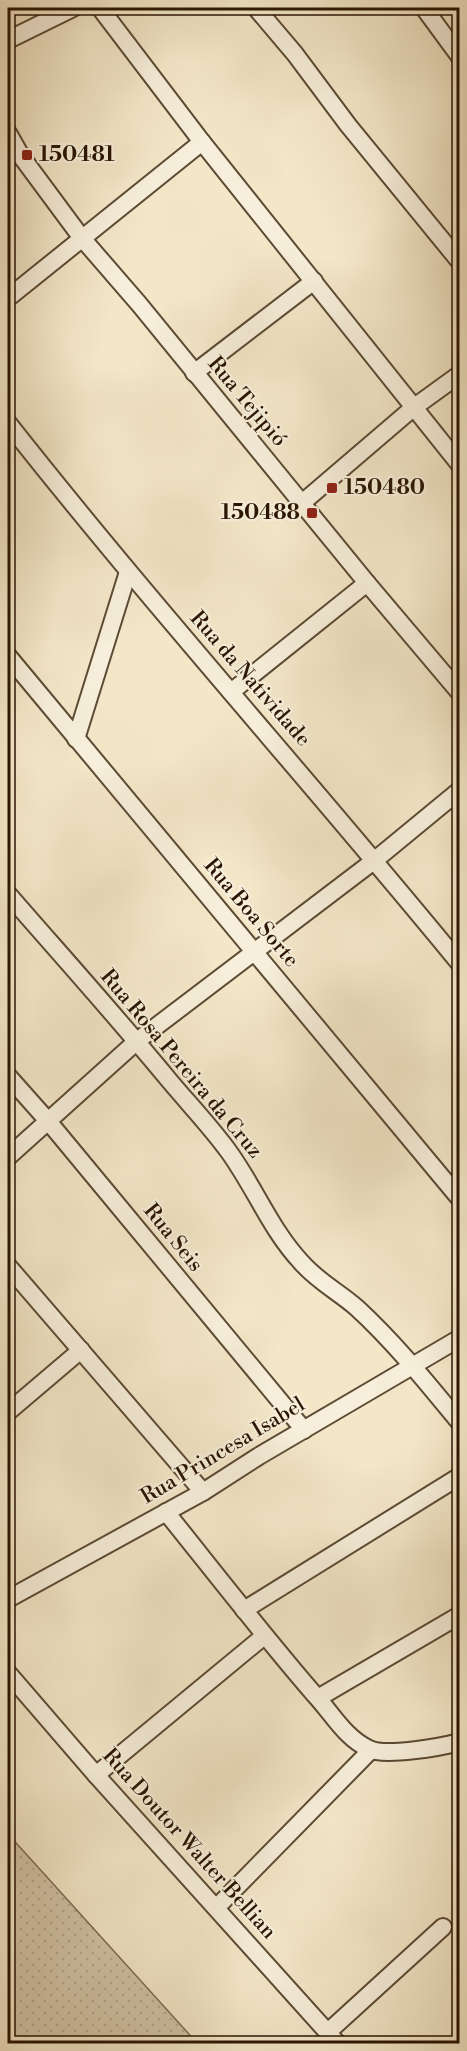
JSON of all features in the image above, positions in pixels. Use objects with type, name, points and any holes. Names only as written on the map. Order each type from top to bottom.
[{"type":"street","points":[[8,40],[73,8]]},
{"type":"street","points":[[100,8],[202,142],[459,465]]},
{"type":"street","points":[[256,8],[459,262]]},
{"type":"street","points":[[424,8],[459,57]]},
{"type":"street","name":"Rua Tejipió","points":[[8,134],[21,156],[81,237],[139,304],[459,693]]},
{"type":"street","points":[[8,298],[202,142]]},
{"type":"street","points":[[194,373],[314,281]]},
{"type":"street","points":[[302,503],[413,408],[459,374]]},
{"type":"street","name":"Rua da Natividade","points":[[8,423],[128,572],[375,860],[459,964]]},
{"type":"street","points":[[76,739],[128,572]]},
{"type":"street","points":[[231,692],[367,583]]},
{"type":"street","name":"Rua Boa Sorte","points":[[8,656],[459,1199]]},
{"type":"street","points":[[8,1157],[137,1041],[375,860],[459,789]]},
{"type":"street","name":"Rua Rosa Pereira da Cruz","points":[[8,894],[137,1041],[229,1151],[250,1183],[266,1214],[300,1262],[319,1280],[354,1306],[412,1365],[459,1423]]},
{"type":"street","name":"Rua Seis","points":[[8,1076],[304,1430]]},
{"type":"street","points":[[8,1266],[203,1491]]},
{"type":"street","name":"Rua Princesa Isabel","points":[[8,1599],[203,1491],[459,1338]]},
{"type":"street","points":[[8,1412],[81,1350]]},
{"type":"street","points":[[244,1610],[459,1476]]},
{"type":"street","points":[[166,1512],[264,1636],[337,1723],[357,1741],[371,1750],[424,1749],[459,1742]]},
{"type":"street","points":[[318,1698],[459,1615]]},
{"type":"street","points":[[96,1774],[264,1636]]},
{"type":"street","name":"Rua Doutor Walter Bellian","points":[[8,1673],[333,2038]]},
{"type":"street","points":[[217,1907],[371,1750]]},
{"type":"street","points":[[333,2038],[443,1927]]},
{"type":"shaded area","points":[[8,1834],[197,2043],[8,2043]]},
{"type":"place","name":"150481","points":[[27,155]]},
{"type":"place","name":"150480","points":[[332,488]]},
{"type":"place","name":"150488","points":[[312,513]]}]
